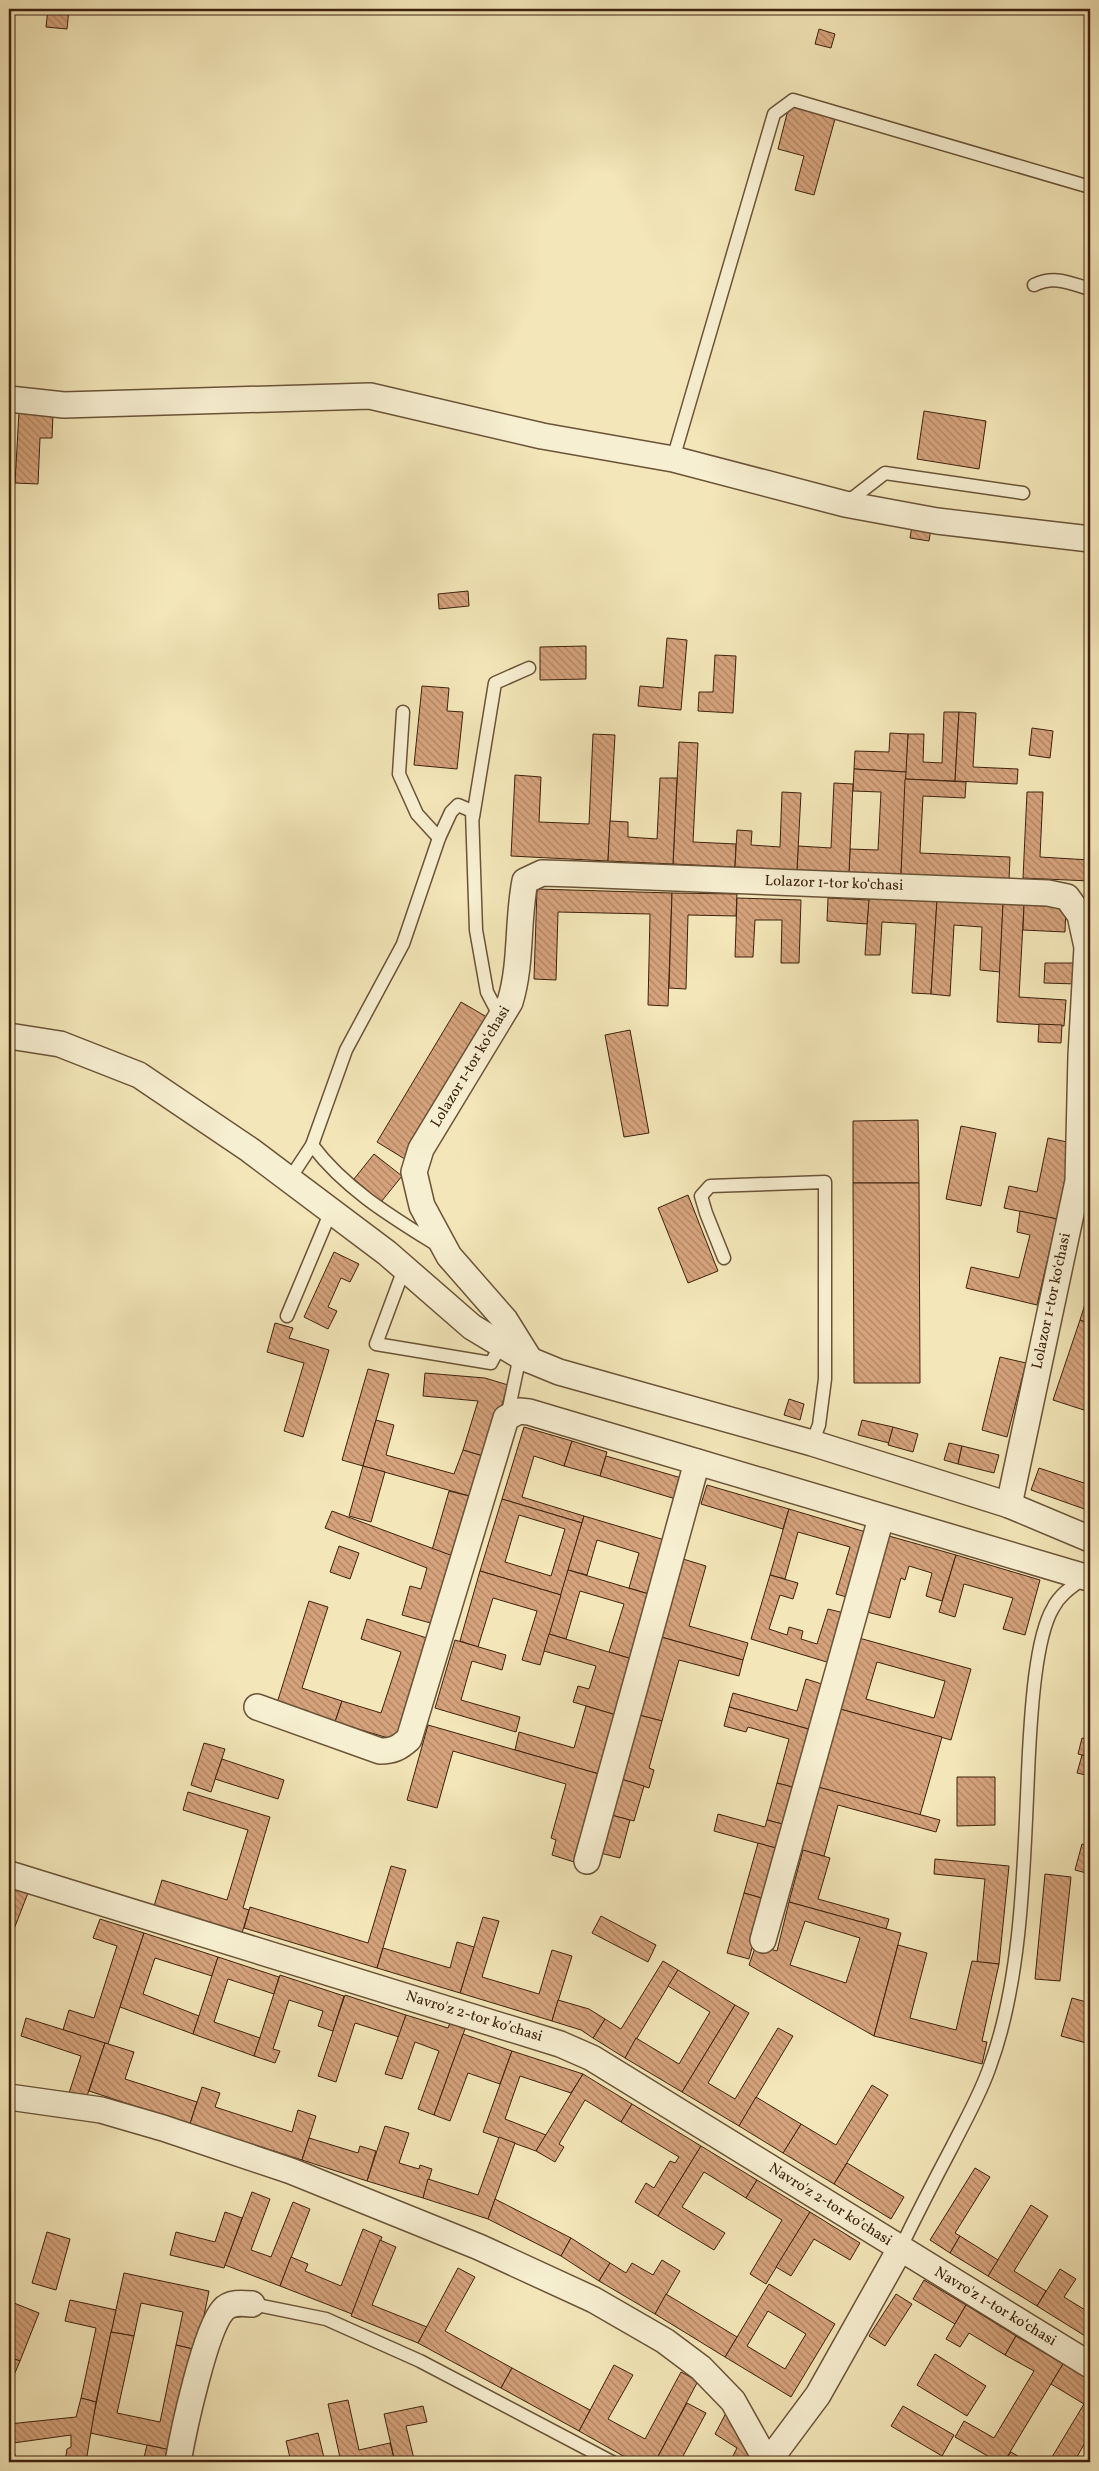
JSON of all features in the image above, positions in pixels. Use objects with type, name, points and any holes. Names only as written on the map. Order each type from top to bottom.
[{"type":"street","points":[[9,400],[64,405],[370,396],[542,436],[673,459],[845,504],[937,521],[1090,539]]},
{"type":"street","name":"Lolazor 1-tor ko‘chasi","points":[[517,1354],[505,1320],[446,1251],[422,1206],[414,1172],[421,1149],[510,1002],[517,982],[521,903],[525,881],[542,873],[1048,893],[1067,897],[1080,915],[1089,944],[1081,1056],[1081,1129],[1078,1181],[1009,1505]]},
{"type":"street","points":[[9,1036],[60,1044],[139,1075],[250,1150],[404,1269],[472,1327],[517,1354],[559,1372],[812,1443],[1009,1505],[1090,1539]]},
{"type":"street","points":[[257,1707],[380,1751],[391,1751],[400,1747],[409,1739],[506,1418],[519,1411],[530,1412],[881,1518],[1088,1577]]},
{"type":"street","points":[[587,1861],[697,1462]]},
{"type":"street","points":[[764,1940],[881,1518]]},
{"type":"street","points":[[9,1874],[560,2044],[592,2058],[1090,2365]]},
{"type":"street","points":[[9,2097],[101,2110],[163,2128],[291,2170],[479,2247],[594,2300],[666,2341],[701,2368],[734,2401],[768,2462],[818,2395],[900,2249]]},
{"type":"street","points":[[178,2462],[183,2434],[213,2326],[224,2309],[237,2303],[252,2304]]},
{"type":"lane","points":[[673,459],[774,114],[793,100],[1090,187]]},
{"type":"lane","points":[[1034,285],[1046,279],[1061,280],[1090,289]]},
{"type":"lane","points":[[845,504],[886,473],[1023,493]]},
{"type":"lane","points":[[473,817],[495,683],[529,668]]},
{"type":"lane","points":[[404,712],[399,774],[417,814],[439,838]]},
{"type":"lane","points":[[289,1180],[312,1145],[346,1050],[403,944],[439,838],[451,812],[458,805],[472,811],[476,930],[487,992],[501,1019]]},
{"type":"lane","points":[[1081,1129],[1090,1100]]},
{"type":"lane","points":[[312,1145],[327,1165],[376,1206],[446,1251]]},
{"type":"lane","points":[[724,1258],[701,1196],[710,1186],[825,1182],[825,1379],[819,1425],[812,1443]]},
{"type":"lane","points":[[287,1316],[331,1211]]},
{"type":"lane","points":[[404,1269],[376,1344],[491,1363],[517,1354],[506,1418]]},
{"type":"lane","points":[[900,2249],[986,2075],[1002,2027],[1014,1957],[1024,1854],[1031,1717],[1041,1642],[1052,1608],[1064,1593],[1088,1577]]},
{"type":"lane","points":[[252,2304],[326,2319],[420,2361],[612,2462]]},
{"type":"building","points":[[48,9],[69,9],[67,29],[46,27]]},
{"type":"building","points":[[819,29],[835,34],[831,48],[815,44]]},
{"type":"building","points":[[789,106],[835,119],[814,195],[795,190],[804,156],[778,149]]},
{"type":"building","points":[[924,411],[986,421],[979,469],[917,459]]},
{"type":"building","points":[[19,412],[53,414],[52,438],[40,438],[38,484],[15,483]]},
{"type":"building","points":[[913,520],[932,522],[929,541],[910,538]]},
{"type":"building","points":[[468,591],[469,606],[439,609],[438,594]]},
{"type":"building","points":[[667,638],[687,640],[681,710],[638,706],[640,686],[663,688]]},
{"type":"building","points":[[586,646],[586,679],[540,680],[540,647]]},
{"type":"building","points":[[715,655],[736,656],[733,713],[698,711],[699,692],[713,692]]},
{"type":"building","points":[[422,686],[449,688],[447,711],[463,712],[457,769],[414,765]]},
{"type":"building","points":[[944,712],[959,712],[955,781],[905,779],[908,734],[924,734],[923,762],[942,763]]},
{"type":"building","points":[[959,712],[976,713],[973,767],[1018,769],[1017,784],[955,781]]},
{"type":"building","points":[[1032,728],[1053,731],[1050,758],[1029,755]]},
{"type":"building","points":[[890,733],[908,734],[906,772],[854,769],[855,751],[889,752]]},
{"type":"building","points":[[593,734],[615,735],[608,861],[511,856],[515,775],[541,777],[539,822],[589,824]]},
{"type":"building","points":[[679,742],[698,743],[693,842],[736,844],[735,867],[673,864]]},
{"type":"building","points":[[854,769],[906,772],[901,875],[849,872],[850,849],[878,850],[881,792],[853,791]]},
{"type":"building","points":[[660,778],[677,778],[673,864],[608,861],[610,821],[628,822],[628,837],[657,839]]},
{"type":"building","points":[[905,779],[966,782],[965,798],[923,796],[920,853],[1010,857],[1009,880],[901,875]]},
{"type":"building","points":[[834,783],[853,784],[849,872],[797,870],[798,846],[831,848]]},
{"type":"building","points":[[782,792],[801,793],[797,870],[735,867],[737,830],[752,831],[751,845],[780,847]]},
{"type":"building","points":[[1027,792],[1043,792],[1040,857],[1090,860],[1090,881],[1023,878]]},
{"type":"building","points":[[537,889],[672,893],[668,1006],[648,1005],[650,914],[558,912],[556,980],[534,979]]},
{"type":"building","points":[[672,893],[737,894],[736,916],[688,915],[686,989],[669,988]]},
{"type":"building","points":[[869,896],[937,900],[931,994],[912,993],[916,924],[882,922],[880,955],[865,955]]},
{"type":"building","points":[[737,898],[801,900],[799,963],[781,963],[782,920],[755,920],[753,957],[735,957]]},
{"type":"building","points":[[828,898],[869,900],[867,924],[827,921]]},
{"type":"building","points":[[937,900],[1003,904],[1000,972],[980,970],[982,927],[954,925],[950,996],[931,994]]},
{"type":"building","points":[[1003,904],[1024,905],[1019,997],[1066,1000],[1064,1026],[997,1022]]},
{"type":"building","points":[[1024,905],[1066,907],[1065,932],[1023,930]]},
{"type":"building","points":[[1045,963],[1078,963],[1077,984],[1044,983]]},
{"type":"building","points":[[461,1002],[492,1020],[408,1161],[377,1142]]},
{"type":"building","points":[[1039,1024],[1062,1025],[1061,1043],[1038,1042]]},
{"type":"building","points":[[630,1030],[649,1133],[624,1137],[605,1035]]},
{"type":"building","points":[[918,1120],[919,1183],[853,1183],[853,1121]]},
{"type":"building","points":[[961,1126],[996,1133],[981,1206],[946,1199]]},
{"type":"building","points":[[1048,1138],[1072,1143],[1057,1219],[1004,1208],[1009,1186],[1037,1192]]},
{"type":"building","points":[[374,1154],[402,1176],[381,1202],[354,1179]]},
{"type":"building","points":[[853,1183],[919,1183],[920,1383],[854,1383]]},
{"type":"building","points":[[688,1195],[718,1271],[688,1283],[658,1208]]},
{"type":"building","points":[[1020,1211],[1057,1219],[1037,1305],[966,1288],[971,1267],[1019,1278],[1030,1235],[1017,1232]]},
{"type":"building","points":[[334,1252],[359,1264],[350,1282],[341,1278],[328,1307],[337,1311],[328,1329],[304,1317]]},
{"type":"building","points":[[1090,1288],[1090,1324],[1080,1320]]},
{"type":"building","points":[[1080,1320],[1090,1324],[1090,1412],[1053,1400]]},
{"type":"building","points":[[275,1323],[293,1328],[289,1338],[329,1350],[303,1437],[284,1431],[304,1363],[267,1352]]},
{"type":"building","points":[[1000,1357],[1026,1363],[1007,1437],[982,1430]]},
{"type":"building","points":[[368,1369],[389,1374],[363,1466],[342,1460]]},
{"type":"building","points":[[425,1373],[485,1378],[508,1385],[486,1457],[463,1450],[478,1401],[423,1396]]},
{"type":"building","points":[[789,1399],[804,1404],[800,1420],[784,1415]]},
{"type":"building","points":[[376,1420],[394,1425],[386,1455],[454,1474],[463,1450],[486,1457],[473,1497],[363,1466]]},
{"type":"building","points":[[862,1420],[893,1427],[889,1443],[858,1435]]},
{"type":"building","points":[[524,1427],[572,1441],[564,1466],[534,1456],[522,1497],[584,1516],[582,1523],[502,1499]]},
{"type":"building","points":[[893,1427],[918,1434],[913,1452],[888,1445]]},
{"type":"building","points":[[572,1441],[607,1452],[600,1476],[564,1466]]},
{"type":"building","points":[[949,1443],[962,1446],[958,1464],[944,1460]]},
{"type":"building","points":[[962,1446],[999,1455],[994,1473],[958,1464]]},
{"type":"building","points":[[606,1456],[685,1479],[679,1500],[600,1476]]},
{"type":"building","points":[[363,1466],[385,1472],[371,1522],[349,1516]]},
{"type":"building","points":[[1039,1468],[1090,1485],[1090,1511],[1031,1490]]},
{"type":"building","points":[[707,1485],[789,1509],[783,1529],[701,1504]]},
{"type":"building","points":[[449,1491],[473,1497],[456,1557],[432,1550]]},
{"type":"building","points":[[502,1499],[582,1523],[561,1595],[480,1571]],"holes":[[[519,1515],[565,1529],[551,1576],[505,1562]]]},
{"type":"building","points":[[789,1509],[869,1533],[850,1598],[836,1594],[850,1547],[798,1532],[785,1579],[770,1575]]},
{"type":"building","points":[[332,1511],[453,1556],[434,1624],[402,1615],[410,1586],[421,1589],[427,1568],[325,1528]]},
{"type":"building","points":[[584,1516],[668,1541],[652,1595],[629,1588],[639,1553],[597,1540],[587,1575],[568,1570]]},
{"type":"building","points":[[889,1536],[956,1555],[942,1601],[926,1596],[932,1573],[909,1566],[905,1580],[901,1578],[890,1618],[867,1612]]},
{"type":"building","points":[[339,1546],[359,1553],[350,1579],[330,1572]]},
{"type":"building","points":[[956,1555],[1040,1580],[1025,1635],[1003,1629],[1013,1598],[964,1584],[955,1617],[939,1612]]},
{"type":"building","points":[[683,1559],[706,1566],[689,1626],[748,1643],[743,1660],[661,1637]]},
{"type":"building","points":[[568,1570],[652,1595],[632,1659],[609,1652],[624,1604],[580,1591],[566,1639],[549,1634]]},
{"type":"building","points":[[480,1571],[561,1595],[540,1665],[522,1660],[537,1611],[493,1598],[478,1647],[460,1641]]},
{"type":"building","points":[[770,1575],[798,1583],[793,1599],[780,1595],[769,1629],[787,1635],[789,1627],[803,1631],[801,1639],[817,1644],[828,1609],[844,1613],[830,1663],[751,1639]]},
{"type":"building","points":[[309,1601],[328,1607],[302,1688],[342,1701],[335,1722],[277,1703]]},
{"type":"building","points":[[367,1619],[430,1639],[398,1741],[335,1722],[342,1701],[381,1713],[401,1652],[361,1639]]},
{"type":"building","points":[[549,1634],[632,1659],[616,1715],[573,1702],[578,1686],[589,1689],[596,1666],[544,1651]]},
{"type":"building","points":[[661,1637],[743,1660],[739,1676],[679,1660],[662,1721],[639,1715]]},
{"type":"building","points":[[859,1638],[971,1669],[951,1740],[840,1709]],"holes":[[[877,1662],[945,1681],[934,1718],[866,1699]]]},
{"type":"building","points":[[455,1640],[506,1655],[502,1670],[472,1661],[461,1700],[520,1717],[516,1732],[435,1708]]},
{"type":"building","points":[[806,1679],[825,1685],[812,1730],[729,1707],[733,1693],[797,1711]]},
{"type":"building","points":[[586,1706],[616,1715],[599,1774],[515,1750],[519,1732],[574,1748]]},
{"type":"building","points":[[729,1707],[812,1730],[796,1788],[777,1783],[789,1739],[748,1727],[746,1732],[724,1726]]},
{"type":"building","points":[[840,1709],[942,1737],[920,1815],[818,1787]]},
{"type":"building","points":[[639,1715],[662,1721],[649,1768],[654,1770],[649,1788],[621,1779]]},
{"type":"building","points":[[428,1725],[599,1774],[574,1862],[552,1855],[556,1840],[551,1838],[566,1784],[453,1751],[437,1808],[407,1800]]},
{"type":"building","points":[[1082,1738],[1090,1740],[1090,1757],[1078,1754]]},
{"type":"building","points":[[204,1743],[225,1749],[211,1792],[191,1785]]},
{"type":"building","points":[[1082,1755],[1090,1757],[1090,1776],[1077,1773]]},
{"type":"building","points":[[222,1759],[284,1780],[278,1799],[215,1779]]},
{"type":"building","points":[[957,1777],[995,1777],[995,1825],[957,1826]]},
{"type":"building","points":[[621,1779],[644,1786],[634,1821],[611,1815]]},
{"type":"building","points":[[777,1783],[796,1788],[786,1825],[767,1820]]},
{"type":"building","points":[[818,1787],[940,1820],[936,1832],[838,1805],[824,1856],[800,1850]]},
{"type":"building","points":[[188,1792],[270,1817],[243,1908],[249,1910],[242,1933],[154,1906],[162,1880],[227,1900],[248,1830],[183,1810]]},
{"type":"building","points":[[718,1814],[765,1827],[767,1820],[786,1825],[779,1849],[714,1831]]},
{"type":"building","points":[[611,1815],[630,1820],[620,1858],[600,1853]]},
{"type":"building","points":[[758,1843],[779,1849],[765,1899],[744,1893]]},
{"type":"building","points":[[1082,1844],[1090,1846],[1090,1874],[1075,1870]]},
{"type":"building","points":[[803,1850],[830,1858],[818,1899],[889,1919],[886,1929],[789,1902]]},
{"type":"building","points":[[935,1859],[1009,1866],[999,1964],[977,1962],[985,1879],[934,1874]]},
{"type":"building","points":[[391,1866],[406,1870],[377,1968],[244,1928],[250,1907],[368,1943]]},
{"type":"building","points":[[1045,1874],[1071,1877],[1060,1981],[1035,1979]]},
{"type":"building","points":[[9,1885],[28,1893],[9,1942]]},
{"type":"building","points":[[744,1893],[765,1899],[749,1959],[727,1953]]},
{"type":"building","points":[[789,1902],[901,1933],[874,2036],[749,1965],[756,1945],[777,1951]],"holes":[[[805,1921],[860,1938],[846,1983],[790,1965]]]},
{"type":"building","points":[[601,1916],[656,1945],[648,1962],[592,1933]]},
{"type":"building","points":[[483,1917],[499,1921],[482,1977],[539,1994],[552,1950],[572,1956],[552,2021],[460,1993]]},
{"type":"building","points":[[100,1919],[144,1933],[108,2044],[63,2030],[69,2010],[94,2018],[117,1946],[93,1938]]},
{"type":"building","points":[[144,1933],[218,1957],[212,1976],[155,1958],[143,1994],[199,2016],[193,2034],[120,2007]]},
{"type":"building","points":[[457,1942],[474,1947],[460,1993],[377,1968],[383,1948],[450,1968]]},
{"type":"building","points":[[898,1945],[927,1953],[910,2018],[956,2030],[972,1961],[999,1964],[982,2041],[987,2042],[982,2064],[874,2036]]},
{"type":"building","points":[[218,1957],[279,1977],[274,1994],[228,1979],[214,2022],[260,2038],[254,2056],[193,2034]]},
{"type":"building","points":[[663,1961],[678,1970],[625,2058],[593,2038],[605,2019],[621,2029]]},
{"type":"building","points":[[678,1970],[735,2005],[682,2092],[625,2058],[636,2038],[679,2064],[710,2012],[668,1986]]},
{"type":"building","points":[[280,1975],[344,1996],[333,2031],[318,2026],[323,2011],[289,2000],[273,2049],[280,2051],[275,2063],[254,2056]]},
{"type":"building","points":[[345,1995],[406,2015],[399,2037],[355,2023],[336,2082],[318,2076]]},
{"type":"building","points":[[1072,1998],[1090,2003],[1090,2044],[1061,2036]]},
{"type":"building","points":[[558,2000],[589,2009],[605,2019],[593,2038],[581,2030],[552,2021]]},
{"type":"building","points":[[735,2005],[749,2013],[708,2083],[735,2099],[778,2028],[793,2036],[739,2126],[682,2092]]},
{"type":"building","points":[[406,2015],[448,2028],[450,2023],[465,2029],[434,2115],[418,2109],[439,2051],[415,2042],[402,2079],[385,2074]]},
{"type":"building","points":[[26,2018],[105,2043],[86,2099],[69,2093],[81,2056],[21,2036]]},
{"type":"building","points":[[463,2034],[512,2051],[500,2084],[468,2073],[450,2121],[434,2115]]},
{"type":"building","points":[[105,2043],[134,2052],[125,2079],[197,2102],[190,2124],[89,2091]]},
{"type":"building","points":[[512,2051],[583,2074],[571,2093],[520,2076],[505,2119],[546,2135],[536,2151],[483,2132]]},
{"type":"building","points":[[583,2074],[632,2104],[621,2122],[585,2100],[559,2144],[564,2147],[555,2162],[536,2151]]},
{"type":"building","points":[[872,2085],[888,2095],[834,2184],[783,2153],[801,2124],[836,2145]]},
{"type":"building","points":[[202,2087],[220,2093],[215,2107],[292,2132],[298,2110],[316,2116],[302,2160],[190,2124]]},
{"type":"building","points":[[756,2097],[801,2124],[783,2153],[739,2126]]},
{"type":"building","points":[[632,2104],[701,2146],[658,2216],[635,2202],[646,2183],[654,2188],[670,2161],[675,2163],[679,2157],[621,2122]]},
{"type":"building","points":[[385,2126],[409,2133],[399,2163],[419,2169],[420,2165],[432,2169],[423,2198],[367,2181]]},
{"type":"building","points":[[499,2137],[515,2143],[488,2219],[423,2198],[428,2179],[478,2195]]},
{"type":"building","points":[[309,2138],[358,2153],[360,2146],[376,2151],[367,2181],[302,2160]]},
{"type":"building","points":[[701,2146],[757,2180],[746,2198],[704,2172],[682,2207],[725,2233],[714,2250],[658,2216]]},
{"type":"building","points":[[847,2163],[904,2197],[891,2219],[834,2184]]},
{"type":"building","points":[[975,2168],[990,2177],[955,2233],[960,2236],[950,2253],[930,2240]]},
{"type":"building","points":[[757,2180],[810,2212],[766,2284],[750,2274],[782,2220],[746,2198]]},
{"type":"building","points":[[252,2192],[270,2199],[251,2250],[271,2257],[293,2202],[310,2209],[280,2286],[225,2265]]},
{"type":"building","points":[[495,2199],[571,2238],[561,2256],[488,2219]]},
{"type":"building","points":[[1031,2205],[1048,2216],[1014,2271],[1046,2291],[1037,2306],[988,2276]]},
{"type":"building","points":[[225,2212],[242,2218],[224,2268],[170,2255],[176,2232],[215,2242]]},
{"type":"building","points":[[810,2212],[860,2243],[850,2260],[814,2239],[791,2276],[776,2267]]},
{"type":"building","points":[[363,2229],[382,2237],[352,2314],[280,2286],[291,2257],[308,2264],[305,2271],[341,2286]]},
{"type":"building","points":[[47,2232],[70,2239],[56,2290],[32,2283]]},
{"type":"building","points":[[960,2236],[998,2260],[988,2276],[950,2253]]},
{"type":"building","points":[[571,2238],[610,2263],[599,2281],[561,2256]]},
{"type":"building","points":[[380,2240],[396,2247],[372,2305],[427,2327],[418,2343],[351,2316]]},
{"type":"building","points":[[662,2260],[680,2271],[655,2314],[599,2281],[610,2263],[626,2273],[632,2263],[653,2275]]},
{"type":"building","points":[[458,2268],[475,2277],[445,2331],[512,2368],[501,2388],[418,2343]]},
{"type":"building","points":[[1060,2269],[1076,2279],[1064,2297],[1090,2313],[1090,2339],[1037,2306]]},
{"type":"building","points":[[124,2273],[209,2291],[197,2350],[176,2345],[183,2312],[141,2303],[134,2336],[111,2332]]},
{"type":"building","points":[[924,2280],[966,2305],[955,2324],[913,2299]]},
{"type":"building","points":[[769,2284],[835,2324],[791,2397],[725,2357]],"holes":[[[768,2311],[806,2334],[785,2369],[747,2346]]]},
{"type":"building","points":[[666,2294],[737,2337],[725,2357],[655,2314]]},
{"type":"building","points":[[896,2294],[912,2304],[885,2346],[869,2336]]},
{"type":"building","points":[[70,2300],[116,2310],[96,2402],[81,2398],[96,2328],[65,2321]]},
{"type":"building","points":[[9,2301],[39,2313],[20,2361],[9,2357],[9,2333],[12,2324],[9,2323]]},
{"type":"building","points":[[966,2305],[1016,2336],[1005,2355],[969,2333],[960,2347],[946,2339]]},
{"type":"building","points":[[111,2332],[134,2336],[117,2413],[160,2422],[176,2345],[197,2350],[175,2451],[90,2433]]},
{"type":"building","points":[[1016,2336],[1063,2364],[1004,2462],[998,2462],[955,2437],[964,2421],[994,2438],[1034,2371],[1005,2355]]},
{"type":"building","points":[[935,2354],[986,2386],[967,2416],[917,2385]]},
{"type":"building","points":[[9,2357],[20,2361],[9,2387]]},
{"type":"building","points":[[1063,2364],[1090,2380],[1090,2434],[1074,2462],[1049,2462],[1084,2404],[1051,2384]]},
{"type":"building","points":[[614,2365],[633,2375],[608,2419],[645,2439],[681,2372],[698,2381],[655,2462],[634,2462],[579,2431]]},
{"type":"building","points":[[512,2368],[590,2410],[579,2431],[501,2388]]},
{"type":"building","points":[[81,2398],[96,2402],[86,2462],[65,2462],[67,2449],[71,2447],[71,2435],[13,2443],[16,2462],[9,2462],[9,2424],[76,2417]]},
{"type":"building","points":[[348,2400],[359,2450],[390,2443],[395,2462],[341,2462],[328,2404]]},
{"type":"building","points":[[687,2403],[706,2413],[682,2458],[690,2462],[655,2462]]},
{"type":"building","points":[[423,2406],[427,2422],[406,2426],[414,2459],[395,2462],[384,2414]]},
{"type":"building","points":[[903,2406],[954,2435],[942,2456],[891,2426]]},
{"type":"building","points":[[726,2413],[754,2454],[749,2462],[730,2462],[737,2448],[715,2434]]},
{"type":"building","points":[[318,2433],[325,2462],[291,2462],[286,2441]]},
{"type":"building","points":[[147,2445],[175,2451],[173,2462],[143,2462]]},
{"type":"building","points":[[1011,2452],[1028,2462],[1004,2462]]}]
